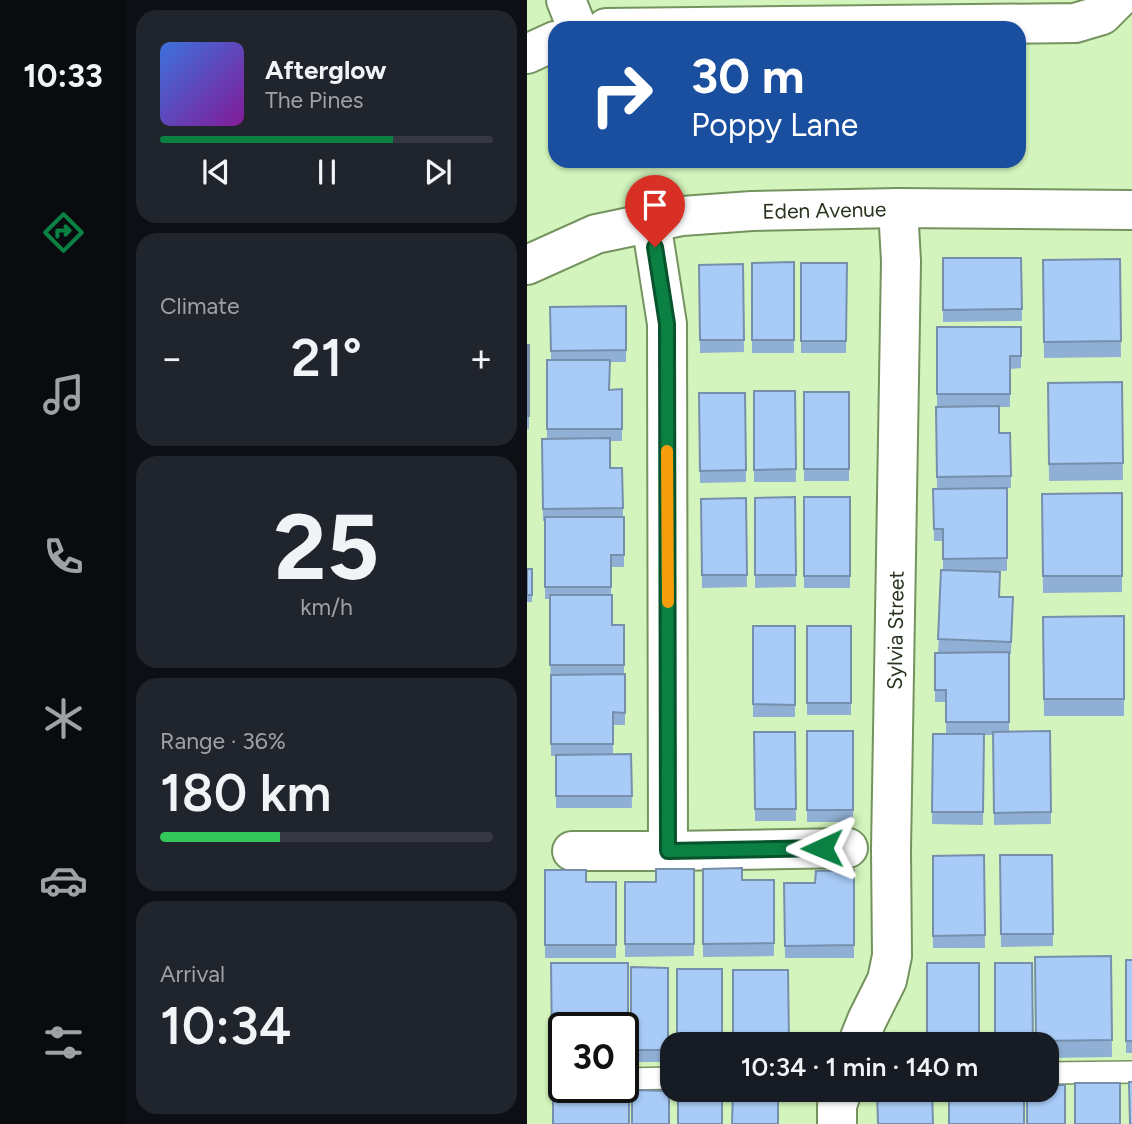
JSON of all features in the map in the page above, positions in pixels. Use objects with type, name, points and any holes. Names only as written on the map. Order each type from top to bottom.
[{"type":"street","points":[[566,0],[574,21]]},
{"type":"street","points":[[1026,24],[1075,23],[1117,12]]},
{"type":"street","points":[[527,54],[548,44]]},
{"type":"street","name":"Eden Avenue","points":[[527,265],[596,234],[682,215],[899,208],[1132,210]]},
{"type":"street","name":"Sylvia Street","points":[[862,1032],[887,980],[892,957],[899,208]]},
{"type":"street","points":[[651,222],[667,324],[668,851]]},
{"type":"street","points":[[572,851],[848,848]]},
{"type":"street","points":[[837,1124],[838,1102]]},
{"type":"lane","points":[[1059,1073],[1132,1072]]},
{"type":"lane","points":[[639,1079],[660,1079]]},
{"type":"building","points":[[943,258],[1021,258],[1022,309],[943,310]]},
{"type":"building","points":[[1120,259],[1121,341],[1044,342],[1043,260]]},
{"type":"building","points":[[794,262],[794,340],[752,340],[752,263]]},
{"type":"building","points":[[801,263],[847,263],[846,341],[801,341]]},
{"type":"building","points":[[743,264],[744,340],[700,340],[699,265]]},
{"type":"building","points":[[626,306],[626,350],[551,351],[550,307]]},
{"type":"building","points":[[937,327],[1021,327],[1021,356],[1010,356],[1010,394],[937,394]]},
{"type":"building","points":[[529,345],[529,416],[527,416]]},
{"type":"building","points":[[547,360],[610,360],[609,390],[622,389],[622,429],[547,429]]},
{"type":"building","points":[[1122,382],[1123,463],[1049,464],[1048,383]]},
{"type":"building","points":[[754,391],[795,391],[796,469],[754,470]]},
{"type":"building","points":[[804,392],[849,392],[849,469],[804,469]]},
{"type":"building","points":[[699,393],[745,393],[746,470],[700,471]]},
{"type":"building","points":[[999,406],[999,433],[1010,433],[1011,476],[937,477],[936,407]]},
{"type":"building","points":[[610,438],[610,468],[622,468],[623,508],[543,509],[542,439]]},
{"type":"building","points":[[1007,488],[1007,558],[943,559],[943,529],[934,529],[933,489]]},
{"type":"building","points":[[1122,493],[1122,576],[1043,576],[1042,494]]},
{"type":"building","points":[[795,497],[796,575],[755,575],[755,498]]},
{"type":"building","points":[[804,497],[850,497],[850,576],[804,576]]},
{"type":"building","points":[[746,498],[747,575],[702,575],[701,499]]},
{"type":"building","points":[[545,517],[624,517],[624,555],[611,555],[611,587],[545,587]]},
{"type":"building","points":[[527,569],[532,569],[532,595],[527,595]]},
{"type":"building","points":[[941,570],[1000,572],[999,597],[1013,597],[1011,642],[938,639]]},
{"type":"building","points":[[550,595],[612,595],[612,625],[624,625],[624,665],[550,665]]},
{"type":"building","points":[[1124,616],[1124,699],[1044,699],[1043,617]]},
{"type":"building","points":[[753,626],[795,626],[795,705],[753,704]]},
{"type":"building","points":[[807,626],[851,626],[851,703],[807,703]]},
{"type":"building","points":[[1009,652],[1009,722],[946,722],[946,690],[935,690],[935,653]]},
{"type":"building","points":[[625,674],[625,713],[613,712],[613,744],[551,744],[551,675]]},
{"type":"building","points":[[807,731],[853,731],[853,810],[807,810]]},
{"type":"building","points":[[1050,731],[1051,812],[994,813],[993,732]]},
{"type":"building","points":[[754,732],[795,732],[796,809],[755,809]]},
{"type":"building","points":[[933,734],[984,734],[983,812],[932,812]]},
{"type":"building","points":[[631,754],[632,796],[556,796],[556,755]]},
{"type":"building","points":[[984,855],[985,935],[933,936],[933,856]]},
{"type":"building","points":[[1000,855],[1052,855],[1053,934],[1001,934]]},
{"type":"building","points":[[742,868],[742,880],[774,880],[774,943],[703,944],[703,869]]},
{"type":"building","points":[[656,869],[694,869],[694,944],[625,944],[625,882],[656,882]]},
{"type":"building","points":[[545,870],[586,870],[586,882],[616,882],[616,945],[545,945]]},
{"type":"building","points":[[854,870],[854,945],[785,946],[784,883],[815,883],[816,871]]},
{"type":"building","points":[[1111,956],[1112,1040],[1059,1041],[1059,1032],[1036,1032],[1035,957]]},
{"type":"building","points":[[1126,960],[1133,960],[1133,1041],[1126,1041]]},
{"type":"building","points":[[551,963],[628,963],[628,1012],[552,1012]]},
{"type":"building","points":[[927,963],[979,963],[979,1032],[927,1032]]},
{"type":"building","points":[[995,963],[1032,963],[1033,1032],[995,1032]]},
{"type":"building","points":[[631,967],[668,968],[668,1032],[660,1032],[660,1050],[639,1050],[639,1012],[631,1012]]},
{"type":"building","points":[[677,969],[722,969],[722,1032],[677,1032]]},
{"type":"building","points":[[733,970],[788,970],[789,1032],[733,1032]]},
{"type":"building","points":[[1129,1082],[1133,1082],[1133,1124],[1130,1124]]},
{"type":"building","points":[[1075,1083],[1120,1083],[1120,1124],[1075,1124]]},
{"type":"building","points":[[1059,1085],[1065,1085],[1065,1124],[1027,1124],[1027,1102],[1059,1102]]},
{"type":"building","points":[[639,1090],[660,1091],[660,1102],[669,1102],[669,1124],[632,1124],[632,1103],[639,1103]]},
{"type":"building","points":[[678,1102],[722,1102],[722,1124],[678,1124]]},
{"type":"building","points":[[733,1102],[778,1102],[778,1124],[732,1124]]},
{"type":"building","points":[[877,1102],[932,1102],[933,1124],[878,1124]]},
{"type":"building","points":[[949,1102],[1024,1102],[1024,1124],[949,1124]]},
{"type":"building","points":[[553,1103],[629,1103],[629,1124],[553,1124]]},
{"type":"slow traffic","points":[[667,451],[668,602]]},
{"type":"route","points":[[655,247],[667,324],[668,851],[822,848]]}]
